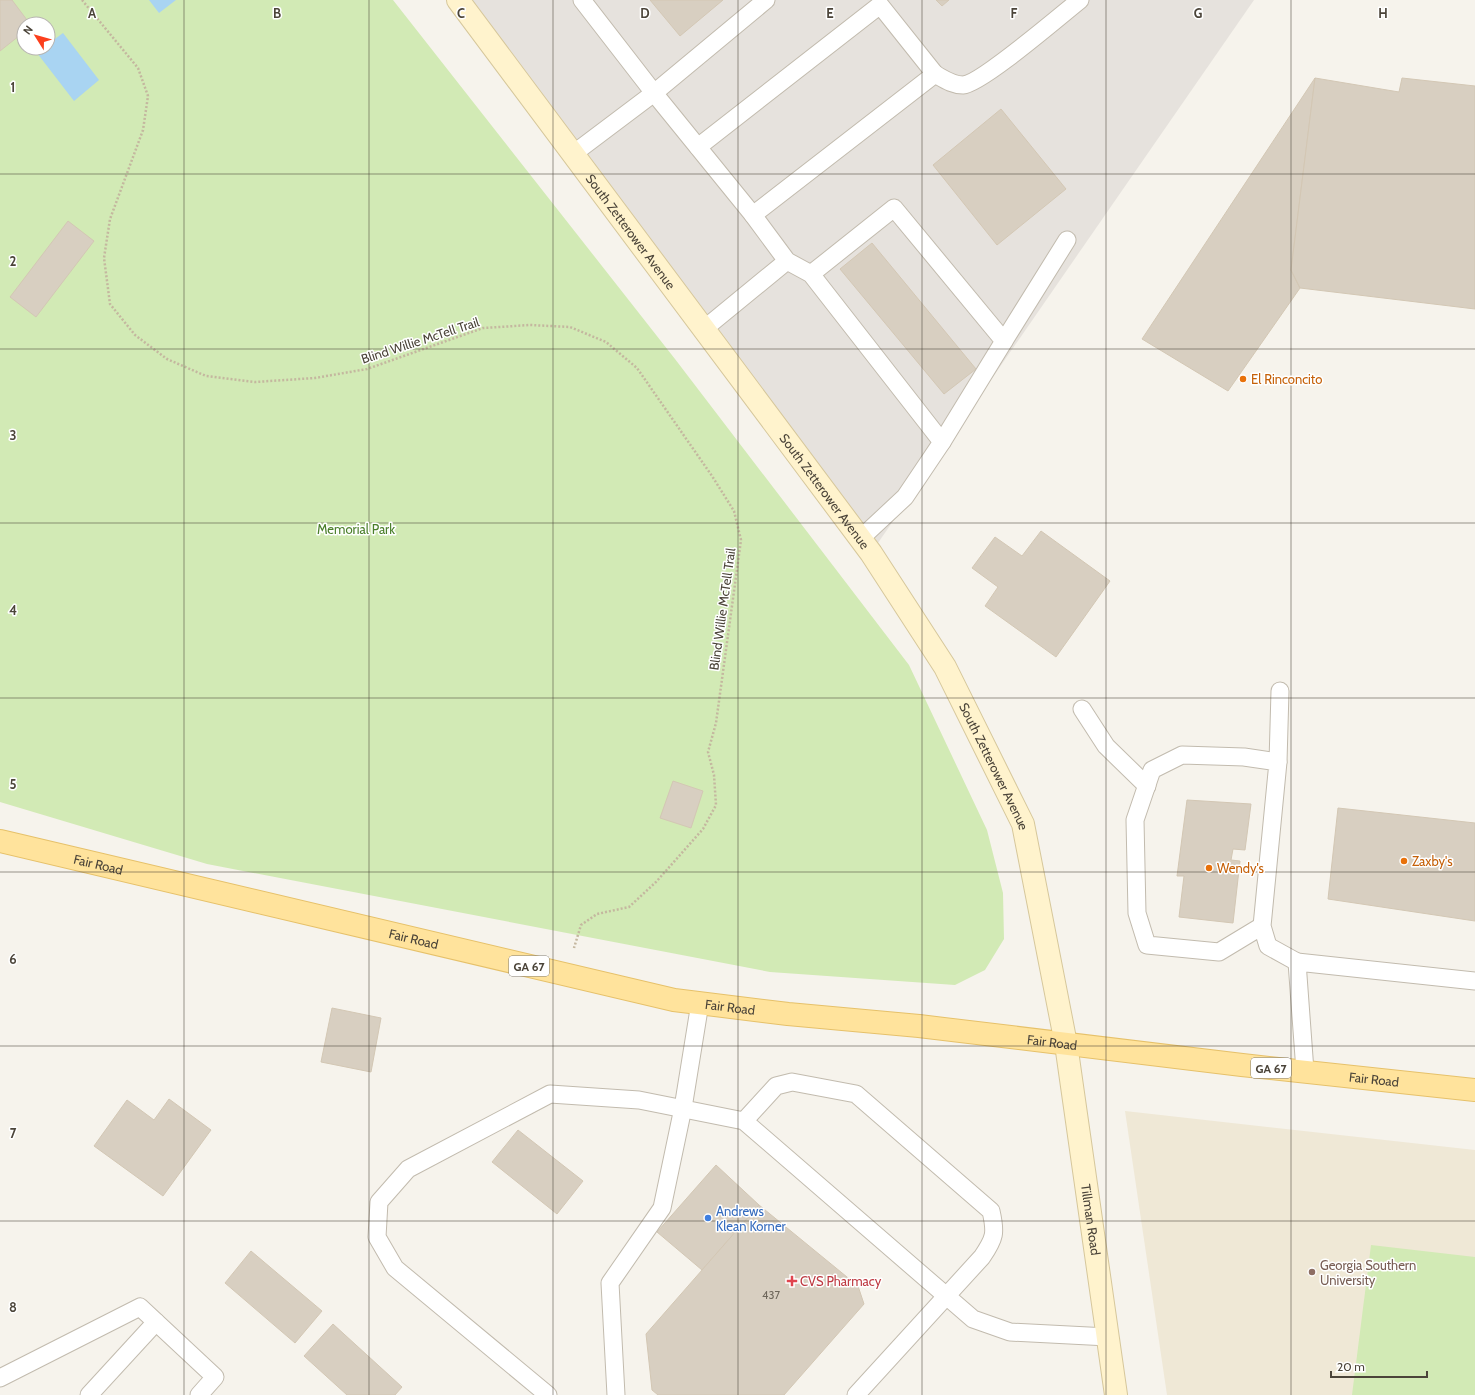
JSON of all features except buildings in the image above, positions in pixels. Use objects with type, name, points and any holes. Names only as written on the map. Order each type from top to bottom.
[{"type":"main road","name":"Fair Road","points":[[0,841],[674,1000],[1475,1090]]},
{"type":"street","name":"South Zetterower Avenue","points":[[458,0],[871,553],[945,667],[1023,824],[1066,1044]]},
{"type":"street","name":"Tillman Road","points":[[1066,1044],[1116,1395]]},
{"type":"lane","points":[[582,0],[787,261],[811,274],[942,442]]},
{"type":"lane","points":[[573,154],[654,93],[766,0]]},
{"type":"lane","points":[[698,147],[880,6],[935,74],[951,83],[965,85],[987,74],[1080,0]]},
{"type":"lane","points":[[752,215],[935,74]]},
{"type":"lane","points":[[811,274],[894,208],[1004,342]]},
{"type":"lane","points":[[860,539],[905,497],[942,442],[1067,240]]},
{"type":"lane","points":[[704,329],[787,261]]},
{"type":"lane","points":[[1280,691],[1278,762],[1262,926],[1268,946],[1297,962],[1475,982]]},
{"type":"lane","points":[[1082,709],[1106,746],[1146,786]]},
{"type":"lane","points":[[1262,926],[1219,952],[1147,945],[1137,913],[1134,820],[1152,770],[1182,755],[1244,756],[1278,762]]},
{"type":"lane","points":[[1297,962],[1305,1071]]},
{"type":"lane","points":[[616,1395],[610,1283],[662,1208],[683,1108],[700,1003]]},
{"type":"lane","points":[[744,1120],[776,1086],[792,1082],[856,1094],[991,1211],[994,1225],[993,1242],[982,1257],[856,1395]]},
{"type":"lane","points":[[548,1395],[395,1268],[377,1237],[379,1202],[408,1168],[550,1094],[639,1100],[744,1120],[973,1318],[1010,1332],[1108,1337]]},
{"type":"lane","points":[[0,1378],[140,1307],[215,1377],[199,1395]]},
{"type":"lane","points":[[89,1395],[156,1322]]},
{"type":"path","name":"Blind Willie McTell Trail","points":[[82,0],[138,68],[148,96],[143,130],[110,219],[104,258],[110,304],[135,335],[167,359],[206,376],[255,382],[315,378],[367,369],[483,328],[530,325],[570,327],[606,342],[637,368],[712,476],[734,511],[741,540],[716,723],[708,752],[714,775],[716,805],[703,829],[656,882],[629,907],[597,914],[581,925],[567,975]]},
{"type":"shaded area","points":[[458,0],[1254,0],[871,553]]},
{"type":"shaded area","name":"Georgia Southern University","points":[[1125,1111],[1475,1150],[1475,1395],[1167,1395]]},
{"type":"green space","name":"Memorial Park","points":[[0,0],[393,0],[675,359],[909,665],[987,830],[1003,893],[1004,939],[985,970],[955,985],[770,972],[207,864],[0,802]]},
{"type":"green space","points":[[1371,1245],[1475,1257],[1475,1395],[1352,1395]]},
{"type":"water","points":[[149,0],[176,0],[159,13]]},
{"type":"water","points":[[63,33],[99,80],[74,101],[39,56],[56,56],[56,38]]},
{"type":"place","name":"El Rinconcito","points":[[1243,379]]},
{"type":"place","name":"Zaxby's","points":[[1404,861]]},
{"type":"place","name":"Wendy's","points":[[1209,868]]},
{"type":"place","name":"Andrews Klean Korner","points":[[708,1218]]},
{"type":"place","name":"Georgia Southern University","points":[[1312,1272]]},
{"type":"place","name":"CVS Pharmacy","points":[[792,1281]]}]
